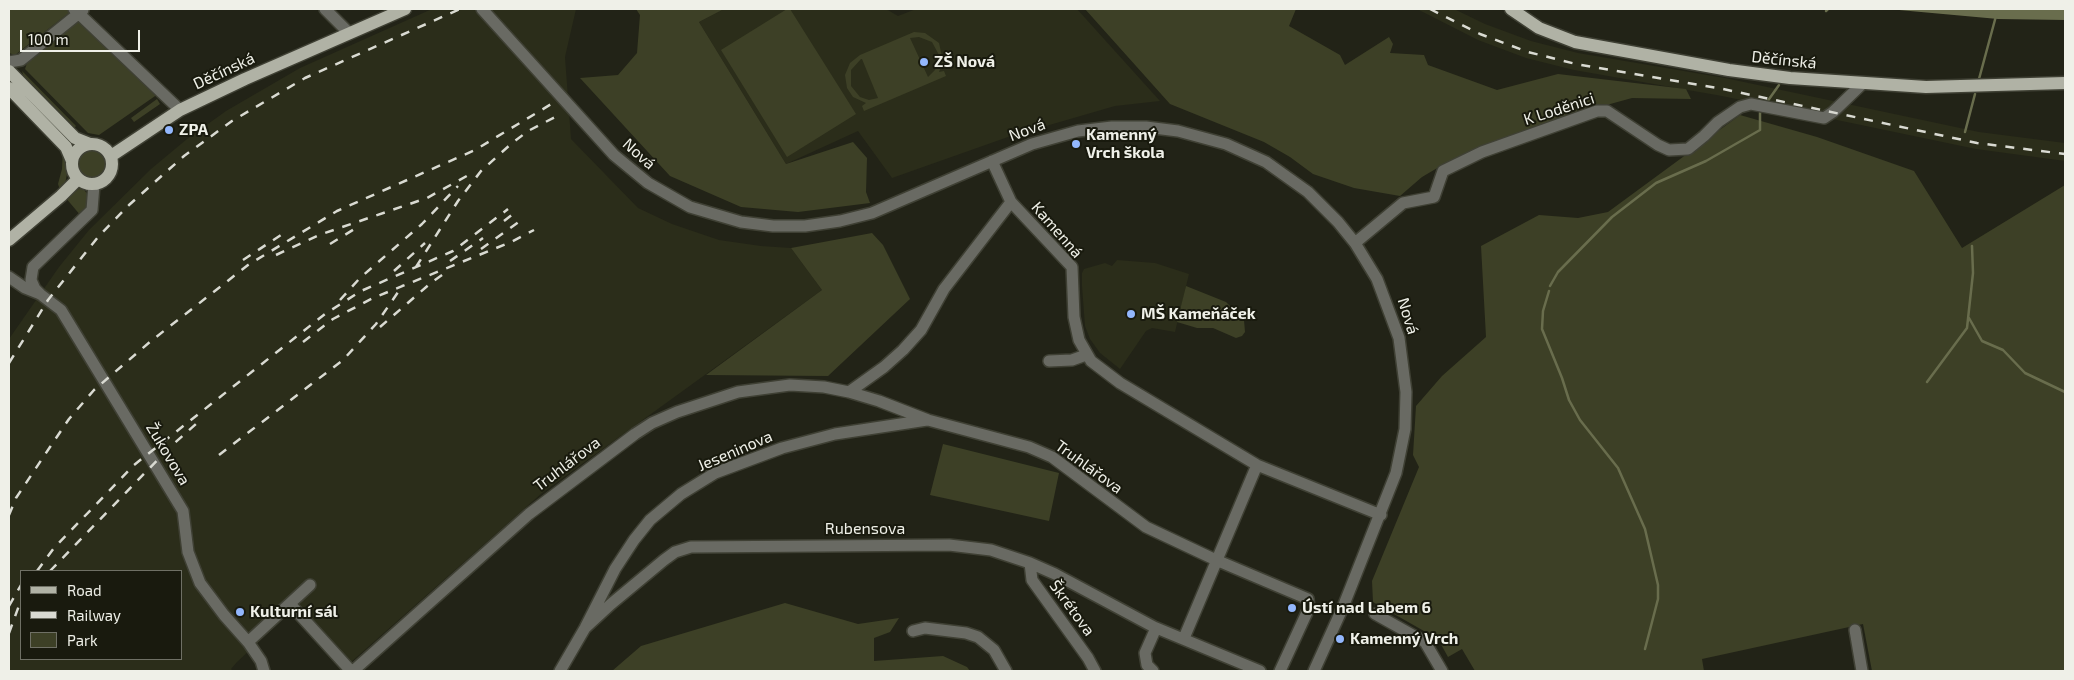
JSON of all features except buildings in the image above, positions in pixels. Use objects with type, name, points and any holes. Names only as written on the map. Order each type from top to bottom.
[{"type":"main road","name":"Děčínská","points":[[111,156],[180,110],[405,9]]},
{"type":"main road","name":"Děčínská","points":[[1510,9],[1545,31],[1575,42],[1728,70],[1790,78],[1862,84],[1960,88],[2065,83]]},
{"type":"main road","points":[[9,71],[75,138],[104,148],[111,156],[112,166],[109,176],[101,183],[94,185],[86,184],[78,179],[73,172],[72,161],[66,146],[9,88]]},
{"type":"main road","points":[[72,161],[76,151],[90,144]]},
{"type":"main road","points":[[9,240],[78,179]]},
{"type":"street","points":[[325,9],[354,31]]},
{"type":"street","name":"Děčínská","points":[[354,31],[391,9]]},
{"type":"street","name":"Nová","points":[[482,9],[614,155],[648,183],[690,207],[741,222],[773,226],[805,226],[840,221],[872,213],[1047,139],[1094,129],[1146,127],[1195,134],[1247,152],[1281,172],[1320,203],[1355,243],[1369,264],[1384,294],[1399,338],[1405,373],[1406,410],[1396,473],[1343,607],[1314,671]]},
{"type":"street","points":[[9,62],[21,60],[80,10],[180,110]]},
{"type":"street","points":[[21,60],[19,74],[26,89]]},
{"type":"street","name":"K Loděnici","points":[[1355,243],[1403,203],[1434,197],[1443,171],[1482,152],[1597,111],[1608,111],[1658,145],[1669,150],[1688,149],[1718,122],[1740,107],[1751,104],[1824,118],[1834,112],[1862,84]]},
{"type":"street","name":"Kamenná","points":[[992,161],[1012,202],[1072,268],[1074,317],[1079,340],[1091,361],[1120,383],[1258,466]]},
{"type":"street","points":[[40,294],[35,289],[31,280],[33,267],[92,210],[94,185]]},
{"type":"street","points":[[849,392],[903,350],[921,330],[944,289],[1012,202]]},
{"type":"street","name":"Žukovova","points":[[9,277],[25,288],[40,294],[61,310],[183,511],[188,552],[200,583],[224,615],[248,642],[261,661],[264,671]]},
{"type":"street","points":[[1049,361],[1072,360],[1086,355]]},
{"type":"street","name":"Truhlářova","points":[[352,671],[529,514],[635,434],[652,423],[677,412],[720,398],[762,388],[790,385],[849,392],[879,401],[928,420],[1029,447],[1052,456],[1146,527],[1216,560],[1308,599],[1309,608],[1280,671]]},
{"type":"street","name":"Jeseninova","points":[[560,671],[585,628],[615,569],[634,540],[650,520],[681,494],[715,474],[782,448],[835,434],[928,420]]},
{"type":"street","points":[[1184,638],[1258,466],[1381,515]]},
{"type":"street","name":"Rubensova","points":[[585,628],[611,604],[675,552],[698,546],[950,545],[991,550],[1030,563],[1055,574],[1156,628],[1260,671]]},
{"type":"street","name":"Škrétova","points":[[1030,563],[1032,580],[1088,658],[1095,671]]},
{"type":"street","points":[[248,642],[310,585]]},
{"type":"street","points":[[290,604],[352,671]]},
{"type":"street","points":[[1375,614],[1425,642],[1442,671]]},
{"type":"street","points":[[913,632],[925,628],[966,632],[978,637],[994,650],[1006,671]]},
{"type":"street","points":[[1153,671],[1147,665],[1145,653],[1156,628]]},
{"type":"street","points":[[1855,630],[1862,671]]},
{"type":"shaded area","points":[[432,9],[576,9],[565,57],[571,139],[638,208],[672,224],[719,240],[791,248],[822,290],[542,493],[350,663],[297,606],[237,662],[231,669],[233,671],[9,671],[9,339],[59,267],[89,230],[151,169],[187,139],[226,111],[300,68]]},
{"type":"shaded area","name":"ZŠ Nová","points":[[724,9],[886,9],[898,16],[916,9],[1077,9],[1160,101],[1115,106],[1008,137],[892,178],[858,131],[786,164],[699,22]]},
{"type":"shaded area","points":[[1417,9],[1454,9],[1485,24],[1531,41],[1578,53],[1725,78],[1979,132],[2065,143],[2065,161],[1976,149],[1722,96],[1574,70],[1526,58],[1478,40]]},
{"type":"shaded area","points":[[1888,9],[2065,9],[2065,20],[1998,19]]},
{"type":"shaded area","name":"MŠ Kameňáček","points":[[1117,260],[1155,263],[1189,274],[1175,332],[1152,328],[1146,331],[1120,369],[1100,353],[1090,339],[1085,326],[1082,286],[1082,273],[1084,269],[1105,263],[1112,266]]},
{"type":"green space","points":[[9,9],[67,9],[70,12],[15,55],[9,53]]},
{"type":"green space","points":[[636,9],[724,9],[699,22],[786,164],[853,142],[867,158],[866,192],[870,203],[798,212],[741,207],[670,176],[580,78],[618,75],[637,53],[640,15]]},
{"type":"green space","points":[[787,9],[790,9],[856,114],[787,157],[721,50]]},
{"type":"green space","points":[[1085,9],[1296,9],[1289,26],[1340,55],[1345,65],[1389,37],[1393,44],[1390,53],[1424,55],[1428,65],[1497,90],[1558,74],[1686,89],[1691,99],[1632,98],[1603,106],[1450,166],[1439,167],[1422,177],[1400,196],[1354,188],[1313,174],[1290,157],[1264,142],[1170,104]]},
{"type":"green space","points":[[77,20],[158,94],[99,135],[88,133],[25,69],[26,61]]},
{"type":"green space","points":[[914,32],[925,33],[939,43],[943,61],[939,72],[944,71],[946,76],[864,111],[862,106],[866,103],[853,97],[847,88],[845,75],[850,63],[860,55]],"holes":[[[919,37],[932,42],[939,55],[935,70],[928,77],[910,38]],[[862,59],[878,98],[869,100],[860,97],[851,86],[851,70]]]},
{"type":"green space","points":[[22,71],[76,126],[72,131],[24,77]]},
{"type":"green space","points":[[157,99],[160,104],[134,122],[131,118]]},
{"type":"green space","points":[[1740,115],[1817,137],[1914,171],[1962,248],[2065,185],[2065,671],[1872,671],[1863,624],[1702,659],[1704,671],[1475,671],[1462,649],[1448,657],[1438,639],[1373,602],[1372,581],[1419,467],[1413,455],[1416,406],[1442,376],[1486,337],[1481,246],[1539,215],[1578,218],[1608,212]]},
{"type":"green space","points":[[63,148],[68,156],[68,169],[65,184],[60,190],[58,184],[62,169]]},
{"type":"green space","points":[[92,150],[102,154],[106,164],[102,174],[92,178],[82,174],[78,164],[82,154]]},
{"type":"green space","points":[[82,187],[88,195],[87,207],[81,216],[65,197]]},
{"type":"green space","points":[[872,233],[883,245],[910,299],[828,376],[706,375],[822,290],[791,248]]},
{"type":"green space","points":[[1186,286],[1226,302],[1244,320],[1245,332],[1242,336],[1236,338],[1213,328],[1197,328],[1177,322]]},
{"type":"green space","points":[[943,444],[1059,473],[1049,521],[930,495]]},
{"type":"green space","points":[[785,603],[858,624],[899,618],[890,632],[874,638],[874,661],[943,656],[967,667],[970,671],[612,671],[641,646]]},
{"type":"waterway","points":[[1979,79],[1996,16]]},
{"type":"waterway","points":[[1767,102],[1779,85]]},
{"type":"waterway","points":[[1965,132],[1975,94]]},
{"type":"waterway","points":[[1550,286],[1558,272],[1612,217],[1656,183],[1706,161],[1760,130],[1760,113],[1762,110]]},
{"type":"waterway","points":[[1927,382],[1967,328],[1973,273],[1972,246]]},
{"type":"waterway","points":[[1549,291],[1543,311],[1542,329],[1569,400],[1580,420],[1618,468],[1645,529],[1658,585],[1658,599],[1645,649]]},
{"type":"waterway","points":[[1969,318],[1982,341],[2003,350],[2025,373],[2065,392]]},
{"type":"railway","points":[[9,363],[48,300],[98,237],[129,205],[184,156],[232,121],[305,78],[460,9]]},
{"type":"railway","points":[[1430,9],[1480,34],[1528,52],[1576,64],[1723,89],[1977,143],[2065,154]]},
{"type":"railway","points":[[9,515],[16,498],[69,419],[94,390],[151,341],[248,265],[337,211],[475,150],[553,103]]},
{"type":"railway","points":[[416,267],[458,201],[481,171],[528,131],[561,114]]},
{"type":"railway","points":[[276,255],[319,235],[427,198],[474,172]]},
{"type":"railway","points":[[340,300],[360,278],[422,224],[458,186]]},
{"type":"railway","points":[[38,570],[54,548],[134,465],[325,314],[361,291],[453,251],[508,209]]},
{"type":"railway","points":[[504,221],[518,210]]},
{"type":"railway","points":[[481,249],[523,219]]},
{"type":"railway","points":[[330,244],[356,228]]},
{"type":"railway","points":[[303,342],[333,319],[373,298],[511,242],[534,230]]},
{"type":"railway","points":[[243,260],[287,231]]},
{"type":"railway","points":[[450,261],[483,238]]},
{"type":"railway","points":[[394,271],[425,243]]},
{"type":"railway","points":[[380,327],[445,273]]},
{"type":"railway","points":[[219,455],[343,360],[376,324],[403,285]]},
{"type":"railway","points":[[51,570],[170,447],[196,424]]},
{"type":"railway","points":[[9,606],[20,587]]},
{"type":"railway","points":[[9,633],[20,603]]},
{"type":"place","name":"ZŠ Nová","points":[[924,62]]},
{"type":"place","name":"ZPA","points":[[169,130]]},
{"type":"place","name":"Kamenný Vrch škola","points":[[1076,144]]},
{"type":"place","name":"MŠ Kameňáček","points":[[1131,314]]},
{"type":"place","name":"Ústí nad Labem 6","points":[[1292,608]]},
{"type":"place","name":"Kulturní sál","points":[[240,612]]},
{"type":"place","name":"Kamenný Vrch","points":[[1340,639]]}]
